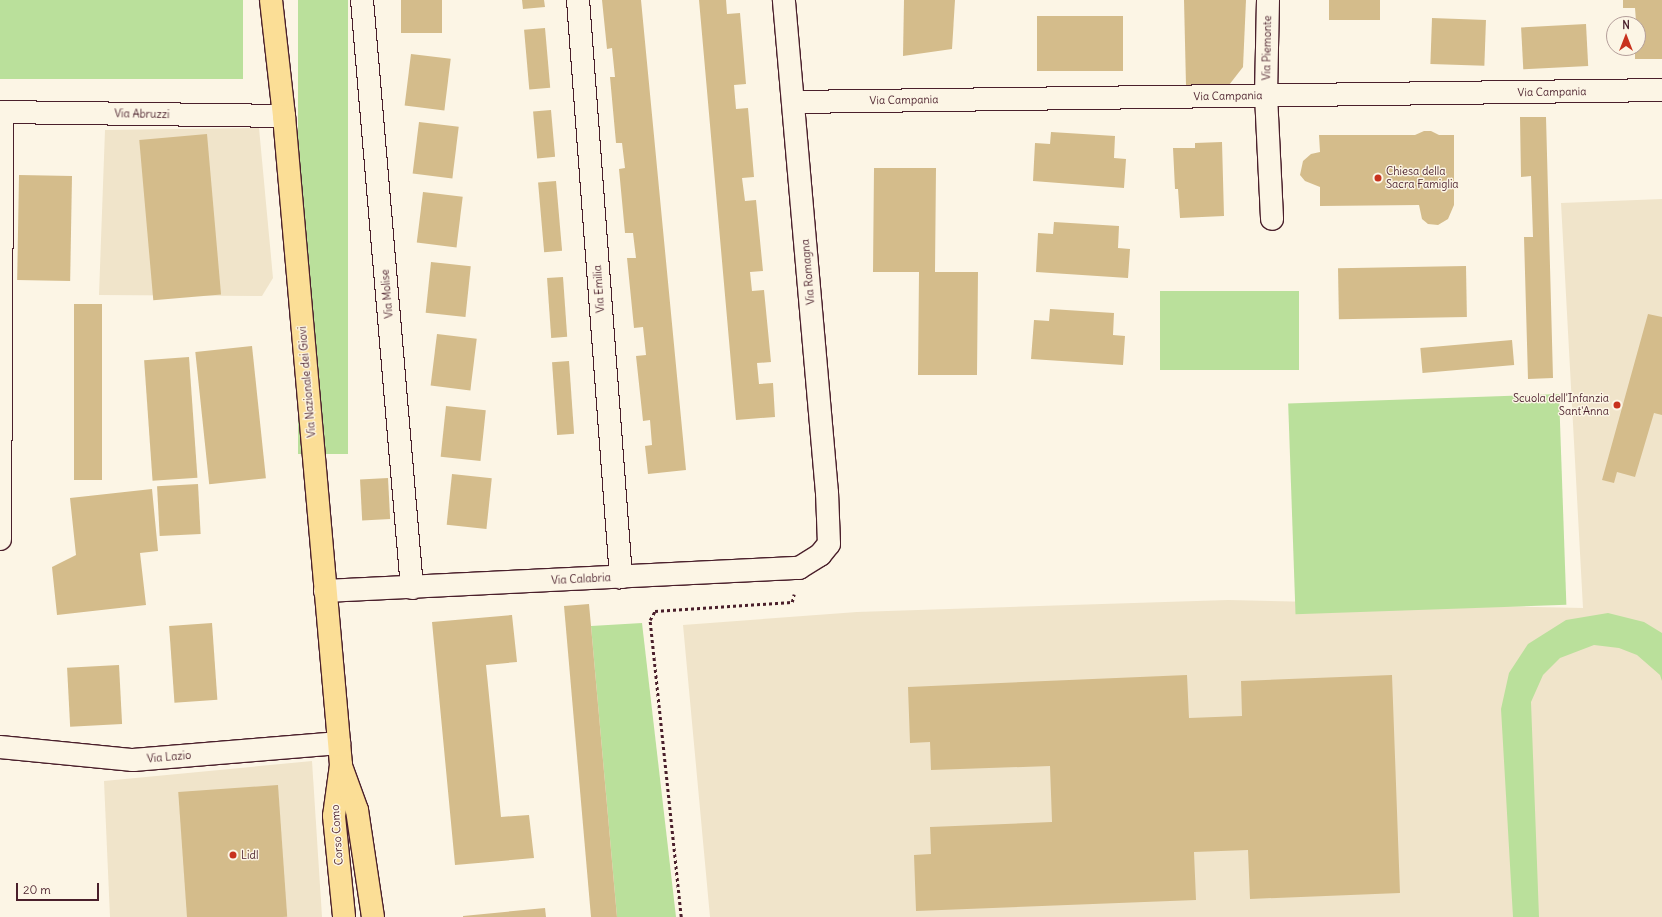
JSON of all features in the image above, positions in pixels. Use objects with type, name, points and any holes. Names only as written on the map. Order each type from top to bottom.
[{"type":"main road","name":"Via Nazionale dei Giovi","points":[[271,0],[284,116],[341,765]]},
{"type":"main road","name":"Corso Como","points":[[341,765],[334,816],[344,917]]},
{"type":"main road","name":"Corso Como","points":[[341,765],[357,810],[373,917]]},
{"type":"street","name":"Via Molise","points":[[362,0],[412,588]]},
{"type":"street","name":"Via Emilia","points":[[578,0],[621,577]]},
{"type":"street","name":"Via Romagna","points":[[784,0],[794,102],[827,500],[829,544],[820,555],[800,568]]},
{"type":"street","name":"Via Piemonte","points":[[1268,0],[1266,95],[1272,219]]},
{"type":"street","name":"Via Campania","points":[[794,102],[1662,90]]},
{"type":"street","name":"Via Abruzzi","points":[[1,112],[284,116]]},
{"type":"street","points":[[0,539],[1,112]]},
{"type":"street","name":"Via Calabria","points":[[325,591],[412,588],[800,568]]},
{"type":"street","name":"Via Lazio","points":[[0,747],[133,760],[339,743]]},
{"type":"path","points":[[682,917],[650,620],[655,611],[792,602],[800,568]]},
{"type":"shaded area","points":[[259,128],[273,278],[262,296],[99,295],[105,130]]},
{"type":"shaded area","points":[[1662,199],[1662,917],[710,917],[683,625],[857,612],[1228,600],[1583,608],[1561,203]]},
{"type":"shaded area","points":[[312,761],[322,917],[110,917],[104,781]]},
{"type":"green space","points":[[0,0],[243,0],[243,79],[0,79]]},
{"type":"green space","points":[[298,0],[348,0],[348,454],[298,454]]},
{"type":"green space","points":[[1160,291],[1299,291],[1299,370],[1160,370]]},
{"type":"green space","points":[[1559,394],[1566,605],[1296,614],[1288,403]]},
{"type":"green space","points":[[1608,613],[1644,622],[1662,633],[1662,681],[1660,675],[1637,655],[1619,648],[1594,645],[1560,658],[1543,675],[1531,702],[1539,917],[1513,917],[1501,709],[1509,673],[1528,644],[1566,620]]},
{"type":"green space","points":[[642,623],[676,917],[617,917],[591,626]]},
{"type":"building","points":[[401,0],[442,0],[442,33],[401,33]]},
{"type":"building","points":[[522,0],[544,0],[545,7],[523,9]]},
{"type":"building","points":[[602,0],[641,0],[686,470],[648,474],[645,446],[652,445],[650,420],[643,421],[636,356],[646,355],[643,327],[634,328],[627,258],[636,258],[633,233],[625,233],[619,169],[625,168],[622,143],[616,143],[610,77],[615,77],[612,48],[607,49]]},
{"type":"building","points":[[699,0],[726,0],[727,14],[740,13],[746,84],[734,85],[736,109],[748,108],[754,177],[742,178],[745,201],[756,200],[763,271],[750,272],[752,291],[764,290],[771,362],[757,363],[759,384],[773,383],[775,417],[736,420]]},
{"type":"building","points":[[904,0],[955,0],[952,49],[903,56]]},
{"type":"building","points":[[1184,0],[1246,0],[1243,67],[1229,85],[1186,85]]},
{"type":"building","points":[[1329,0],[1380,0],[1380,20],[1329,20]]},
{"type":"building","points":[[1623,0],[1662,0],[1662,59],[1635,59],[1635,56],[1646,56],[1646,16],[1636,16],[1635,8],[1623,8]]},
{"type":"building","points":[[1037,16],[1123,16],[1123,71],[1037,71]]},
{"type":"building","points":[[1432,18],[1486,20],[1484,66],[1430,64]]},
{"type":"building","points":[[1586,24],[1588,66],[1523,69],[1521,27]]},
{"type":"building","points":[[545,28],[550,88],[529,90],[524,30]]},
{"type":"building","points":[[411,54],[451,59],[444,110],[405,106]]},
{"type":"building","points":[[551,110],[555,157],[537,158],[533,112]]},
{"type":"building","points":[[1520,117],[1546,117],[1553,378],[1528,379],[1524,237],[1533,237],[1531,176],[1521,177]]},
{"type":"building","points":[[419,122],[459,127],[452,178],[413,174]]},
{"type":"building","name":"Chiesa della Sacra Famiglia","points":[[1424,131],[1431,131],[1439,135],[1454,135],[1454,205],[1448,219],[1438,225],[1428,224],[1422,219],[1419,205],[1320,206],[1320,187],[1305,181],[1300,175],[1303,161],[1311,154],[1320,152],[1319,135],[1415,135]]},
{"type":"building","points":[[1051,132],[1115,136],[1114,158],[1126,159],[1124,188],[1033,181],[1035,143],[1050,144]]},
{"type":"building","points":[[207,134],[221,294],[153,300],[139,140]]},
{"type":"building","points":[[1222,142],[1224,216],[1180,218],[1178,189],[1175,189],[1173,148],[1195,148],[1195,143]]},
{"type":"building","points":[[874,168],[936,168],[935,272],[978,272],[977,375],[918,375],[919,272],[873,272]]},
{"type":"building","points":[[19,175],[72,176],[70,281],[17,280]]},
{"type":"building","points":[[556,181],[562,251],[544,252],[538,183]]},
{"type":"building","points":[[423,192],[463,197],[456,247],[417,243]]},
{"type":"building","points":[[1054,222],[1119,226],[1118,248],[1130,249],[1128,278],[1036,272],[1038,233],[1053,234]]},
{"type":"building","points":[[431,262],[471,266],[465,317],[426,313]]},
{"type":"building","points":[[1466,266],[1467,317],[1339,319],[1338,268]]},
{"type":"building","points":[[563,277],[567,337],[551,338],[547,278]]},
{"type":"building","points":[[74,304],[102,304],[102,480],[74,480]]},
{"type":"building","points":[[1050,309],[1114,313],[1113,335],[1125,336],[1123,365],[1031,359],[1034,320],[1049,321]]},
{"type":"building","points":[[1648,314],[1662,317],[1662,415],[1654,413],[1635,477],[1617,472],[1614,483],[1602,480]]},
{"type":"building","points":[[437,334],[477,339],[470,390],[431,386]]},
{"type":"building","points":[[1512,340],[1514,365],[1423,373],[1420,348]]},
{"type":"building","points":[[252,346],[266,478],[209,484],[195,352]]},
{"type":"building","points":[[189,357],[197,478],[153,481],[144,360]]},
{"type":"building","points":[[569,361],[574,434],[557,435],[552,362]]},
{"type":"building","points":[[446,406],[486,410],[480,461],[441,457]]},
{"type":"building","points":[[452,474],[492,478],[486,529],[447,525]]},
{"type":"building","points":[[388,478],[390,519],[362,520],[360,479]]},
{"type":"building","points":[[198,484],[201,534],[160,536],[157,486]]},
{"type":"building","points":[[152,489],[158,551],[140,553],[146,605],[57,615],[52,567],[76,555],[70,498]]},
{"type":"building","points":[[589,604],[617,917],[591,917],[564,606]]},
{"type":"building","points":[[512,615],[517,662],[486,665],[501,817],[529,815],[534,858],[455,865],[432,622]]},
{"type":"building","points":[[212,623],[217,700],[174,703],[169,626]]},
{"type":"building","points":[[119,665],[122,724],[70,727],[67,668]]},
{"type":"building","points":[[1187,675],[1189,718],[1242,716],[1241,681],[1392,675],[1400,893],[1250,899],[1248,850],[1194,852],[1196,900],[916,911],[914,855],[931,854],[930,827],[1052,822],[1050,766],[931,770],[930,742],[910,743],[908,687]]},
{"type":"building","name":"Lidl","points":[[278,785],[287,917],[187,917],[178,792]]},
{"type":"building","points":[[545,908],[546,917],[463,917],[463,916]]},
{"type":"place","name":"Chiesa della Sacra Famiglia","points":[[1378,178]]},
{"type":"place","name":"Scuola dell'Infanzia Sant'Anna","points":[[1617,405]]},
{"type":"place","name":"Lidl","points":[[233,855]]}]
